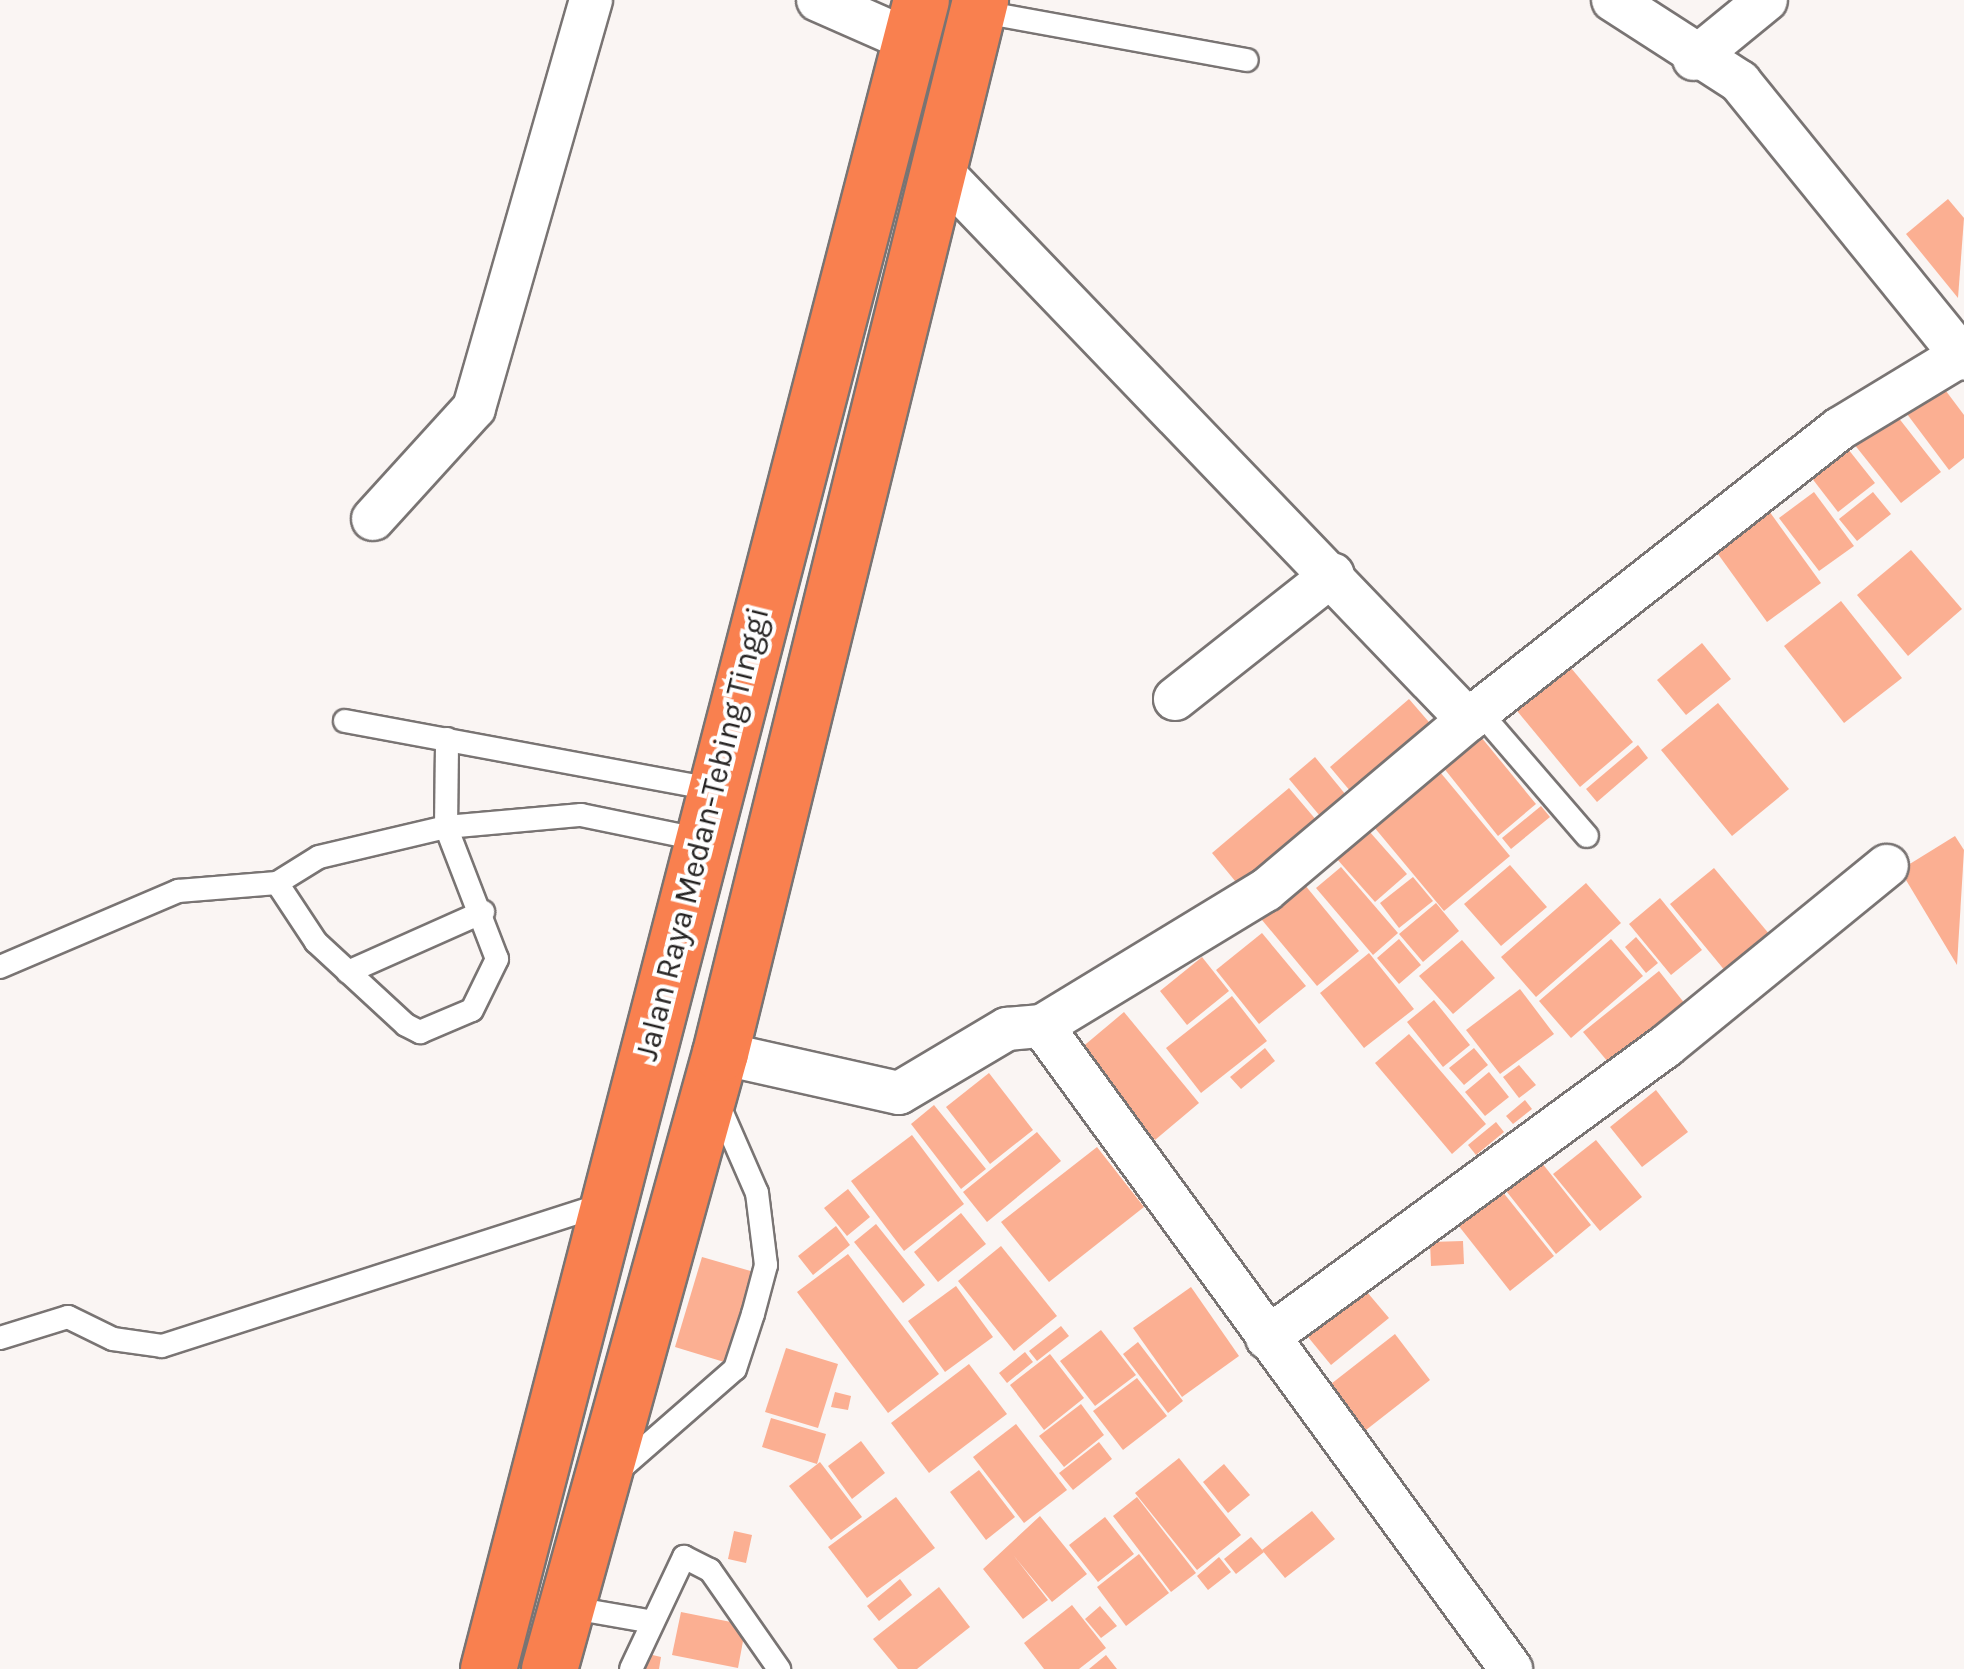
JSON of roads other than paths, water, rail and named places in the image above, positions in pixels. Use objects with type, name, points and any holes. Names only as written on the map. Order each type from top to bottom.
[{"type":"highway","name":"Jalan Raya Medan-Tebing Tinggi","points":[[548,1669],[715,1070],[772,827],[979,6]]},
{"type":"highway","name":"Jalan Raya Medan-Tebing Tinggi","points":[[488,1669],[612,1202],[705,814],[916,20]]},
{"type":"highway","points":[[705,814],[772,827]]},
{"type":"street","points":[[373,519],[474,408],[591,0]]},
{"type":"street","points":[[818,0],[916,20]]},
{"type":"street","points":[[715,1070],[899,1094],[1007,1029],[1042,1026],[1266,890],[1474,716],[1839,429],[1962,357],[1740,82],[1694,59],[1613,0]]},
{"type":"street","points":[[1694,59],[1766,0]]},
{"type":"street","points":[[937,167],[1474,716]]},
{"type":"street","points":[[1175,698],[1333,574]]},
{"type":"street","points":[[1267,1338],[1666,1046],[1887,866]]},
{"type":"street","points":[[1042,1026],[1511,1669]]},
{"type":"lane","points":[[979,6],[1247,60]]},
{"type":"lane","points":[[1474,716],[1586,836]]},
{"type":"lane","points":[[345,721],[447,739],[705,814]]},
{"type":"lane","points":[[277,883],[348,972],[420,1032],[472,1010],[498,960],[483,912],[446,826],[447,739]]},
{"type":"lane","points":[[0,966],[178,890],[277,883],[320,856],[446,826],[582,814],[705,814]]},
{"type":"lane","points":[[348,972],[483,912]]},
{"type":"lane","points":[[598,1487],[736,1369],[754,1314],[766,1265],[757,1192],[715,1070]]},
{"type":"lane","points":[[0,1338],[68,1317],[113,1340],[162,1346],[612,1202]]},
{"type":"lane","points":[[631,1669],[647,1621],[674,1564],[694,1558],[778,1669]]},
{"type":"lane","points":[[566,1607],[647,1621]]}]
